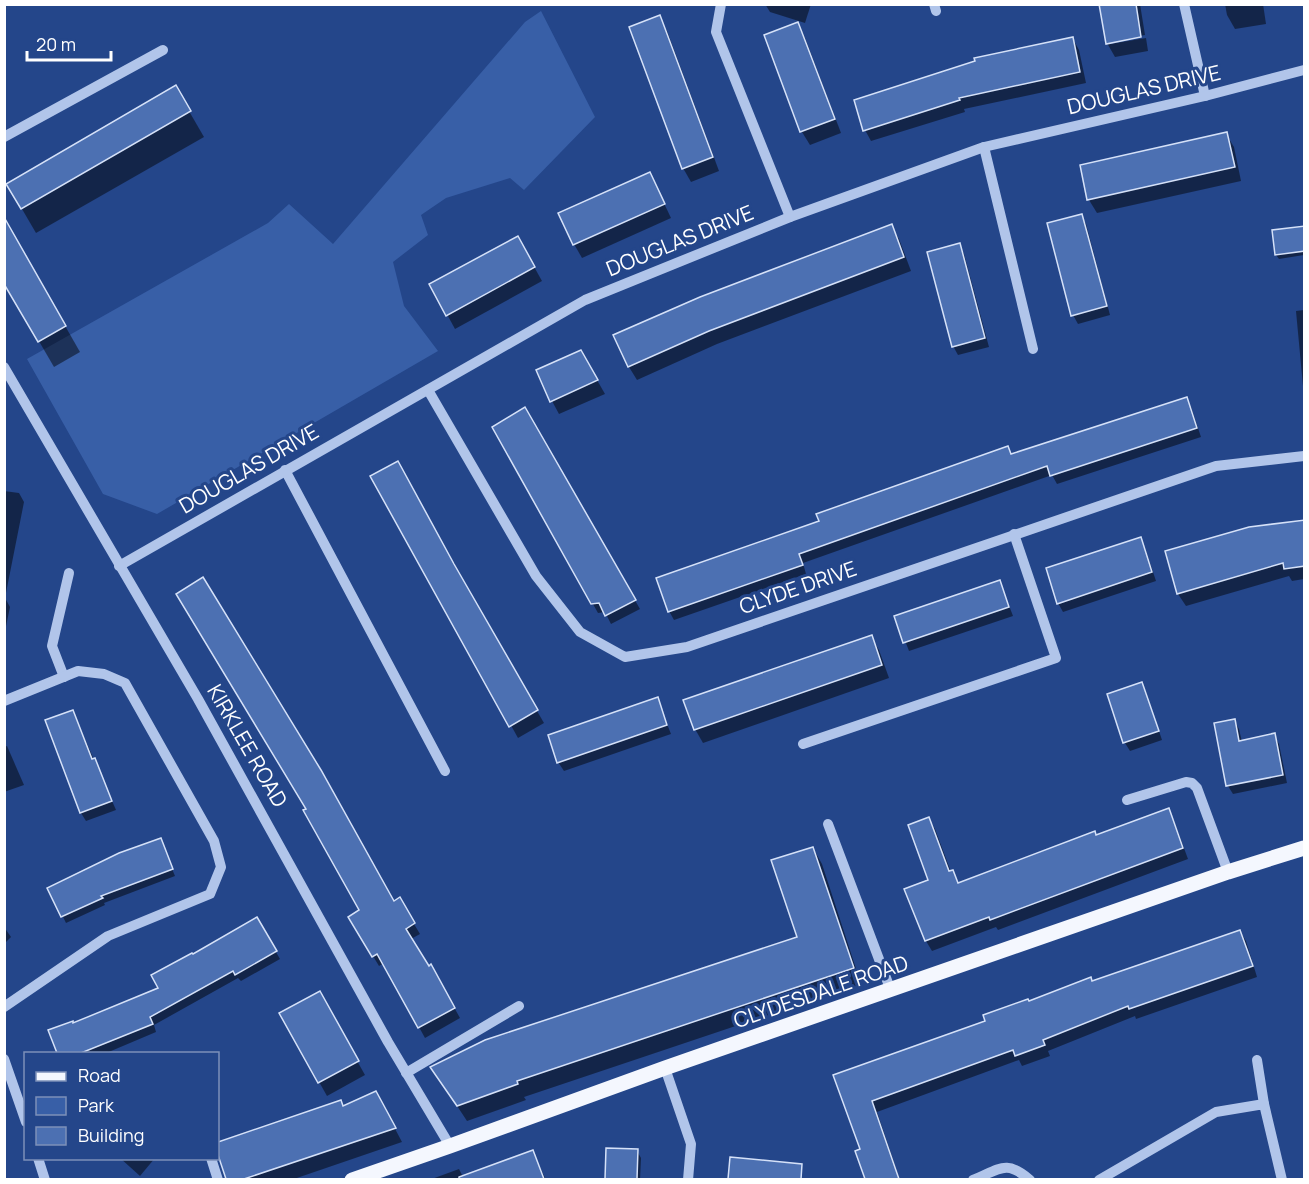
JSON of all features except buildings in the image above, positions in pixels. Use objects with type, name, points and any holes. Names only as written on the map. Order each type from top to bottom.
[{"type":"main road","name":"CLYDESDALE ROAD","points":[[352,1179],[1228,872],[1305,848]]},
{"type":"street","points":[[721,4],[716,32],[790,217]]},
{"type":"street","points":[[1184,4],[1205,96]]},
{"type":"street","points":[[4,137],[163,50]]},
{"type":"street","name":"DOUGLAS DRIVE","points":[[119,566],[585,300],[790,217],[984,147],[1205,96],[1305,70]]},
{"type":"street","points":[[984,147],[1033,349]]},
{"type":"street","name":"KIRKLEE ROAD","points":[[4,367],[204,709],[406,1073],[450,1146]]},
{"type":"street","name":"CLYDE DRIVE","points":[[428,390],[536,576],[580,632],[625,657],[687,647],[1216,466],[1305,456]]},
{"type":"street","points":[[285,470],[445,771]]},
{"type":"street","points":[[803,744],[1056,658],[1014,534]]},
{"type":"street","points":[[64,677],[52,646],[69,573]]},
{"type":"street","points":[[4,701],[78,671],[104,674],[125,683],[214,841],[221,867],[210,894],[108,936],[4,1008]]},
{"type":"street","points":[[1127,800],[1186,782],[1192,783],[1197,788],[1228,872]]},
{"type":"street","points":[[828,824],[891,991]]},
{"type":"street","points":[[406,1073],[519,1006]]},
{"type":"street","points":[[4,1059],[24,1116]]},
{"type":"street","points":[[1257,1060],[1264,1104],[1282,1179]]},
{"type":"street","points":[[665,1068],[691,1144],[688,1179]]},
{"type":"street","points":[[1099,1179],[1216,1112],[1264,1104]]},
{"type":"street","points":[[39,1160],[45,1179]]},
{"type":"street","points":[[212,1160],[218,1179]]},
{"type":"street","points":[[973,1179],[1005,1167],[1017,1168],[1030,1179]]},
{"type":"green space","points":[[541,11],[595,117],[524,190],[510,178],[446,198],[421,215],[428,235],[393,262],[404,306],[438,351],[157,514],[103,494],[27,359],[268,223],[289,204],[333,244],[525,22]]}]
